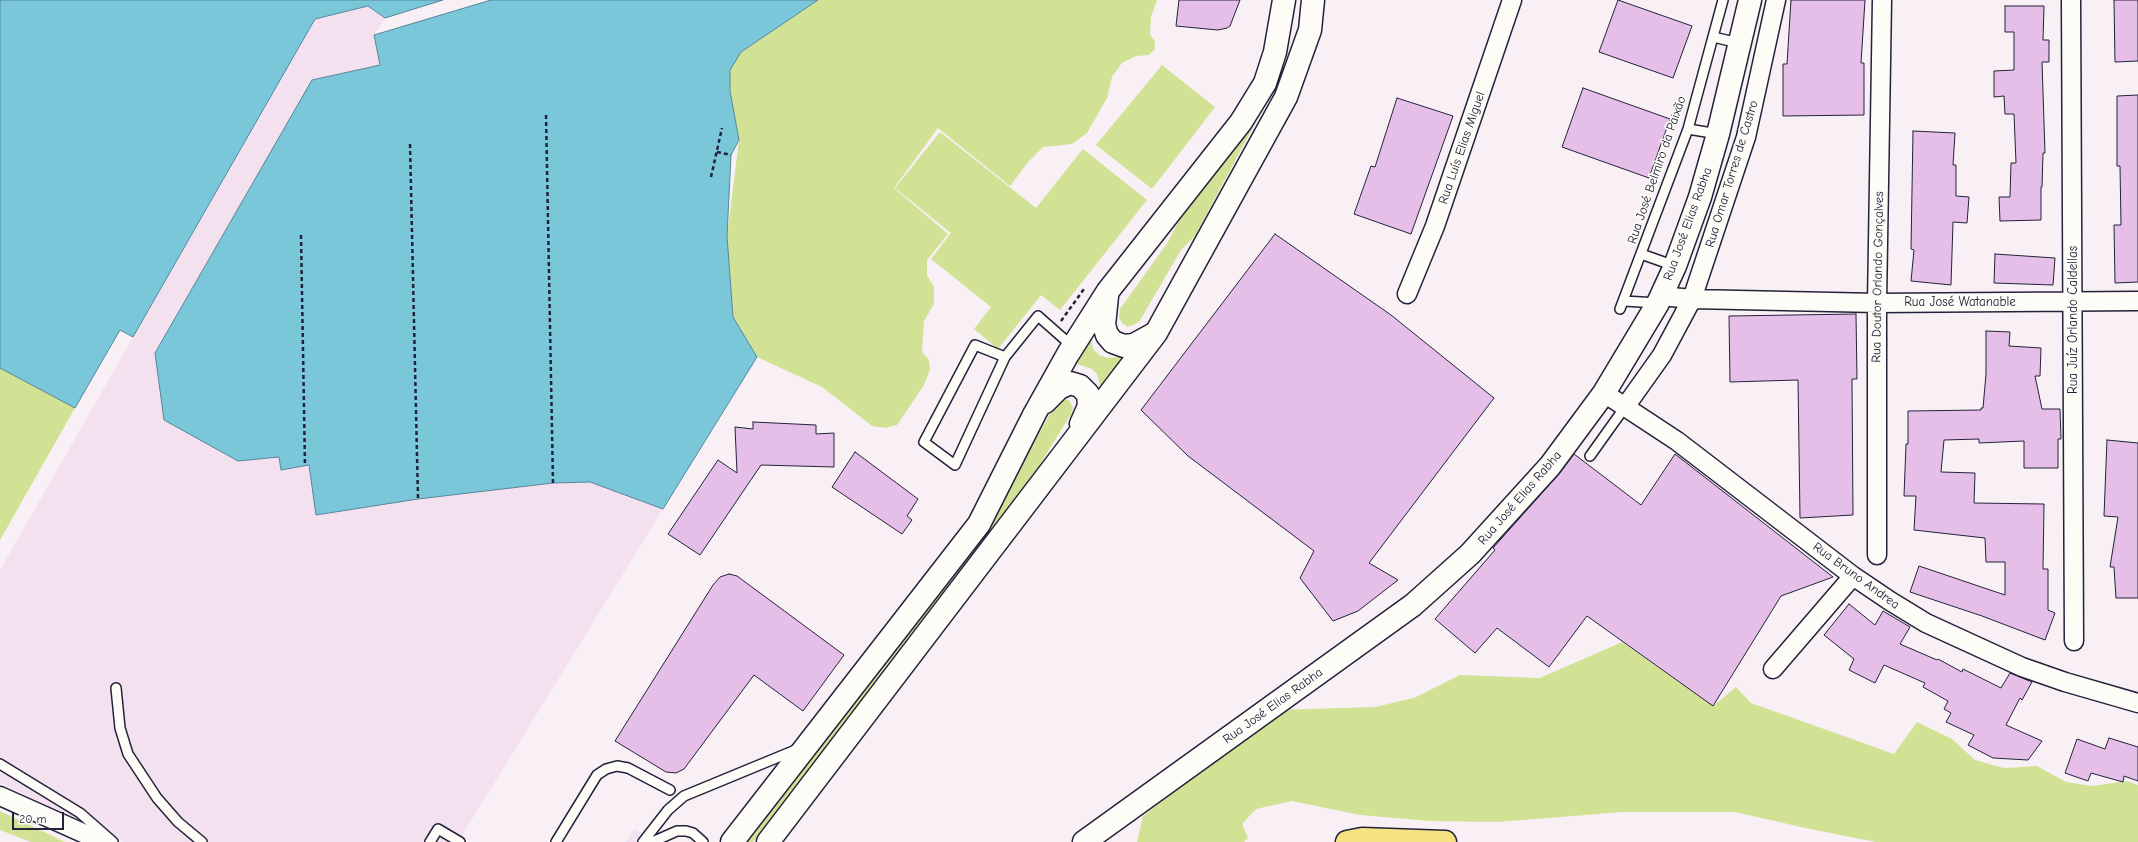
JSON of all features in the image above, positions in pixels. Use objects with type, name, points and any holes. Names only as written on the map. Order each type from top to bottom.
[{"type":"highway","points":[[1347,842],[1362,839],[1445,842]]},
{"type":"main road","points":[[732,842],[979,524],[1035,413],[1072,346],[1098,287],[1241,122],[1265,83],[1275,52],[1284,0]]},
{"type":"main road","points":[[768,842],[1156,333],[1286,97],[1310,30],[1313,0]]},
{"type":"main road","name":"Rua José Elias Rabha","points":[[1084,842],[1412,605],[1470,554],[1550,466],[1604,392],[1660,299],[1676,266],[1700,197],[1718,134],[1750,0]]},
{"type":"main road","points":[[1098,287],[1104,324],[1107,335],[1113,342],[1124,346],[1134,345],[1156,333]]},
{"type":"main road","points":[[1035,413],[1059,388],[1070,383],[1080,386],[1088,394],[1089,406],[1073,442]]},
{"type":"street","name":"Rua Luís Elias Miguel","points":[[1407,294],[1435,226],[1512,0]]},
{"type":"street","name":"Rua Omar Torres de Castro","points":[[1625,407],[1662,355],[1692,299],[1746,137],[1769,42],[1776,0]]},
{"type":"street","name":"Rua Doutor Orlando Gonçalves","points":[[1878,555],[1877,303],[1882,0]]},
{"type":"street","name":"Rua Juíz Orlando Caldellas","points":[[2071,0],[2074,641]]},
{"type":"street","name":"Rua José Watanable","points":[[1660,299],[1877,303],[2138,301]]},
{"type":"street","name":"Rua Bruno Andrea","points":[[1604,392],[1677,441],[1853,576],[1926,623],[1968,644],[2022,667],[2065,682],[2138,703]]},
{"type":"street","points":[[1773,669],[1853,576]]},
{"type":"street","points":[[0,796],[102,842]]},
{"type":"lane","name":"Rua José Belmiro da Paixão","points":[[1660,299],[1622,305],[1688,129],[1723,0]]},
{"type":"lane","points":[[1713,37],[1739,44]]},
{"type":"lane","points":[[1688,129],[1718,134]]},
{"type":"lane","points":[[1641,254],[1676,266]]},
{"type":"lane","points":[[1005,357],[975,346],[924,442],[955,465],[1005,357],[1038,316],[1072,346]]},
{"type":"lane","points":[[1590,456],[1625,407]]},
{"type":"lane","points":[[116,688],[120,728],[128,754],[157,798],[178,822],[202,842]]},
{"type":"lane","points":[[643,842],[668,810],[684,796],[808,745]]},
{"type":"lane","points":[[0,764],[80,813],[112,842]]},
{"type":"lane","points":[[556,842],[597,775],[606,769],[618,766],[628,768],[670,790]]},
{"type":"lane","points":[[430,842],[438,829],[460,842]]},
{"type":"lane","points":[[652,842],[677,831],[693,833],[703,842]]},
{"type":"path","points":[[546,115],[553,483]]},
{"type":"path","points":[[711,177],[722,128]]},
{"type":"path","points":[[410,144],[418,499]]},
{"type":"path","points":[[717,152],[731,155]]},
{"type":"path","points":[[301,235],[305,466]]},
{"type":"path","points":[[1065,314],[1098,287]]},
{"type":"shaded area","points":[[368,6],[385,18],[374,35],[380,65],[238,461],[279,457],[281,469],[309,465],[316,515],[418,499],[553,483],[590,482],[663,509],[458,842],[124,842],[0,783],[0,570],[315,19]]},
{"type":"shaded area","points":[[634,829],[657,842],[626,842]]},
{"type":"green space","points":[[818,0],[1157,0],[1151,17],[1150,34],[1155,42],[1155,49],[1149,55],[1136,56],[1122,63],[1112,77],[1107,98],[1087,133],[1072,144],[1043,147],[1028,162],[1010,186],[938,128],[894,188],[948,234],[927,260],[927,275],[934,287],[934,304],[924,321],[922,352],[929,360],[930,370],[924,385],[897,425],[886,428],[872,426],[822,387],[757,357],[733,317],[727,236],[739,140],[730,91],[730,70],[741,52]]},
{"type":"green space","points":[[1162,65],[1215,107],[1152,189],[1096,145]]},
{"type":"green space","points":[[1275,74],[1276,84],[1195,236],[1181,250],[1139,322],[1128,327],[1123,324],[1119,318],[1120,309],[1168,242],[1187,204]]},
{"type":"green space","points":[[940,132],[1036,208],[1083,149],[1147,200],[1060,310],[1041,295],[998,349],[974,329],[991,307],[931,259],[951,233],[895,188]]},
{"type":"green space","points":[[1093,329],[1091,339],[1093,349],[1099,355],[1108,358],[1126,356],[1101,389],[1097,374],[1092,369],[1077,364],[1067,368]]},
{"type":"green space","points":[[0,368],[75,408],[0,540]]},
{"type":"green space","points":[[1062,399],[1069,400],[1073,408],[1071,414],[1018,500],[753,842],[744,842],[1006,493],[1056,403]]},
{"type":"green space","points":[[1622,642],[1713,706],[1736,687],[1751,703],[1894,754],[1917,722],[1952,739],[1975,760],[2004,768],[2037,766],[2066,782],[2092,786],[2127,781],[2138,785],[2138,842],[1876,842],[1735,812],[1623,812],[1497,822],[1430,821],[1360,815],[1292,801],[1256,809],[1242,824],[1248,838],[1244,842],[1137,842],[1143,816],[1278,710],[1375,707],[1414,698],[1460,675],[1540,678]]},
{"type":"green space","points":[[0,811],[65,842],[31,842],[0,830]]},
{"type":"water","points":[[0,0],[443,0],[385,18],[368,6],[315,19],[133,337],[120,330],[75,408],[0,368]]},
{"type":"water","points":[[491,0],[818,0],[741,52],[730,70],[730,91],[739,140],[731,155],[727,236],[733,317],[757,357],[663,509],[590,482],[553,483],[418,499],[316,515],[309,465],[281,470],[279,457],[238,461],[164,420],[155,353],[312,80],[380,65],[374,35]]},
{"type":"building","points":[[1179,0],[1240,0],[1230,26],[1218,30],[1176,26]]},
{"type":"building","points":[[1618,0],[1692,26],[1673,78],[1599,52]]},
{"type":"building","points":[[1791,0],[1865,0],[1861,63],[1864,63],[1864,115],[1783,116],[1783,64],[1787,64]]},
{"type":"building","points":[[2114,0],[2138,0],[2138,61],[2115,62]]},
{"type":"building","points":[[2005,6],[2044,6],[2043,40],[2049,40],[2049,62],[2042,62],[2045,153],[2043,153],[2041,220],[2000,221],[1999,197],[2010,197],[2011,163],[2016,163],[2014,114],[2005,114],[2004,96],[1994,97],[1994,71],[2014,70],[2014,32],[2005,32]]},
{"type":"building","points":[[1583,88],[1670,119],[1649,178],[1562,147]]},
{"type":"building","points":[[2138,95],[2138,282],[2115,283],[2114,225],[2121,225],[2120,166],[2117,166],[2117,96]]},
{"type":"building","points":[[1397,98],[1453,116],[1411,234],[1354,214],[1371,166],[1375,167]]},
{"type":"building","points":[[1913,131],[1955,133],[1953,165],[1956,165],[1956,196],[1969,197],[1967,223],[1953,222],[1951,285],[1911,281],[1914,250],[1911,249]]},
{"type":"building","points":[[1275,234],[1391,315],[1494,398],[1369,563],[1398,580],[1358,611],[1333,621],[1300,578],[1314,551],[1188,456],[1141,410]]},
{"type":"building","points":[[1995,254],[2055,258],[2053,285],[1994,283]]},
{"type":"building","points":[[1856,314],[1857,379],[1852,379],[1853,515],[1800,518],[1798,380],[1730,382],[1729,316]]},
{"type":"building","points":[[1986,331],[2010,332],[2009,346],[2041,348],[2040,376],[2035,376],[2042,409],[2060,409],[2061,439],[2058,439],[2058,468],[2024,468],[2024,441],[1979,443],[1979,439],[1944,440],[1941,472],[1975,473],[1974,503],[2044,504],[2043,569],[2048,569],[2048,610],[2055,613],[2045,640],[1982,616],[1910,592],[1919,566],[2005,595],[2005,562],[1986,562],[1985,538],[1914,530],[1916,496],[1904,496],[1906,444],[1908,444],[1908,411],[1981,410],[1981,408],[1983,408],[1986,374]]},
{"type":"building","points":[[753,422],[816,425],[816,434],[834,433],[834,467],[761,465],[700,555],[668,534],[718,460],[737,473],[735,427],[753,429]]},
{"type":"building","points":[[2107,440],[2138,443],[2138,598],[2116,598],[2114,567],[2110,567],[2118,517],[2104,516]]},
{"type":"building","points":[[855,452],[918,499],[907,516],[912,520],[902,534],[832,487]]},
{"type":"building","points":[[1574,454],[1641,505],[1675,454],[1833,577],[1781,596],[1713,706],[1587,616],[1549,667],[1497,628],[1475,653],[1435,619],[1495,550],[1493,548],[1559,474]]},
{"type":"building","points":[[729,574],[737,576],[844,655],[803,711],[754,675],[684,769],[676,773],[666,772],[615,741],[713,585],[720,577]]},
{"type":"building","points":[[1849,604],[1875,625],[1883,611],[1910,627],[1900,644],[1937,660],[1938,659],[1962,672],[1963,669],[2001,688],[2010,673],[2032,682],[2022,700],[2020,698],[2006,725],[2042,741],[2028,760],[1993,758],[1968,745],[1974,735],[1946,722],[1951,713],[1944,709],[1948,701],[1923,687],[1925,683],[1884,665],[1875,683],[1849,670],[1854,659],[1824,635]]},
{"type":"building","points":[[2109,738],[2138,747],[2138,781],[2124,776],[2123,782],[2091,773],[2088,781],[2065,773],[2077,739],[2105,749]]}]
